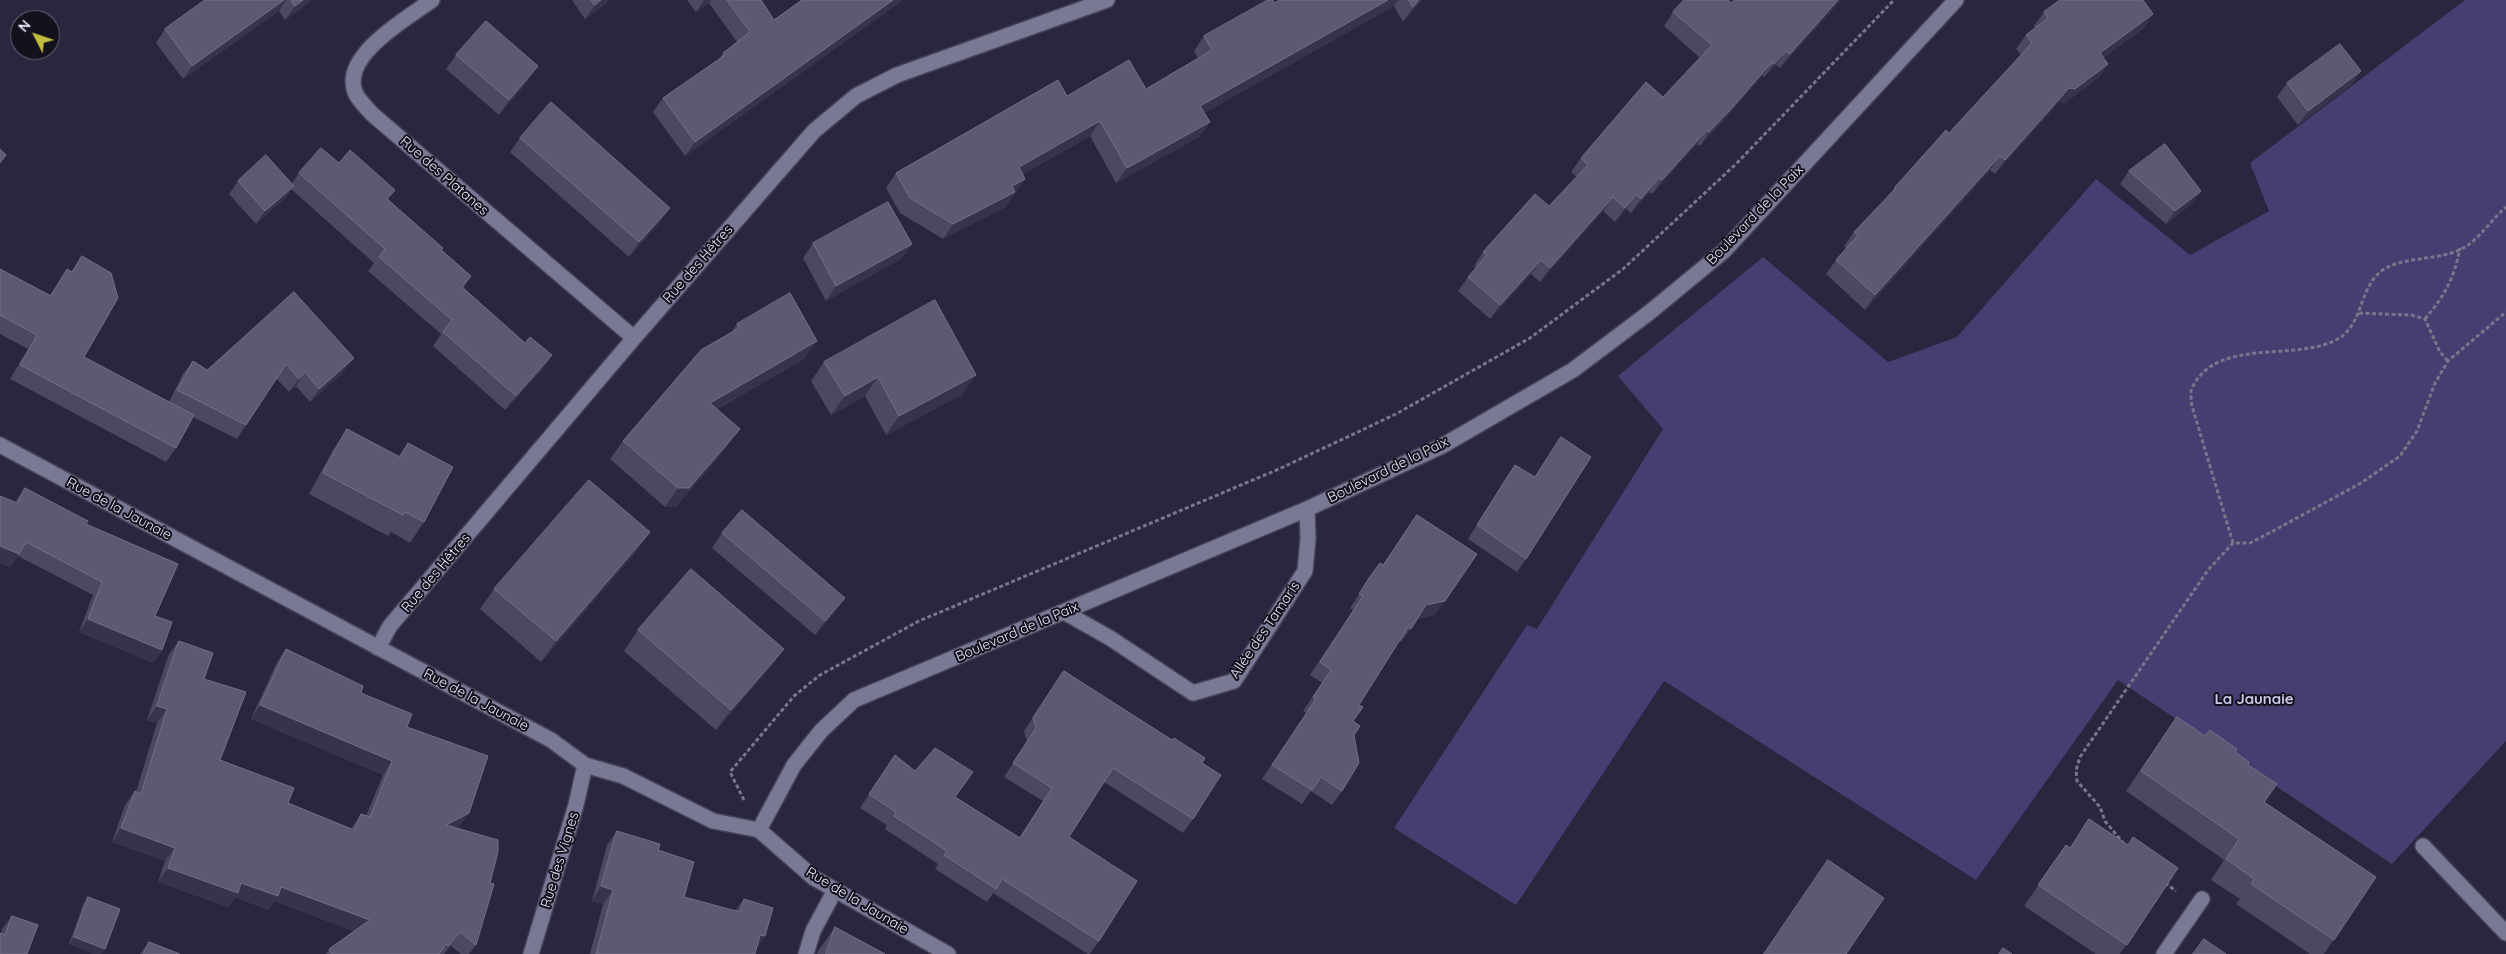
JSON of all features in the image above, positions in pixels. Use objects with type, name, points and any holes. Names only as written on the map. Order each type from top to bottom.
[{"type":"street","name":"Rue des Platanes","points":[[432,0],[366,50],[355,72],[355,92],[372,114],[634,338]]},
{"type":"street","name":"Rue des Hêtres","points":[[378,648],[390,626],[634,338],[814,131],[856,96],[897,76],[1107,0]]},
{"type":"street","name":"Boulevard de la Paix","points":[[758,830],[794,765],[821,731],[854,700],[1307,509],[1442,446],[1572,370],[1650,312],[1724,251],[1956,0]]},
{"type":"street","name":"Rue de la Jaunaie","points":[[0,445],[551,740],[585,764],[623,776],[713,820],[758,830],[814,878],[948,954]]},
{"type":"street","name":"Allée des Tamaris","points":[[1064,612],[1110,638],[1158,672],[1193,693],[1234,681],[1305,571],[1308,538],[1307,509]]},
{"type":"street","name":"Rue des Vignes","points":[[530,954],[576,805],[585,764]]},
{"type":"street","points":[[2422,846],[2506,933]]},
{"type":"street","points":[[806,954],[813,931],[835,890]]},
{"type":"street","points":[[2164,954],[2199,903]]},
{"type":"path","points":[[758,830],[730,772],[794,696],[820,675],[919,621],[1288,465],[1396,414],[1530,338],[1630,263],[1736,164],[1894,0]]},
{"type":"path","points":[[2233,543],[2192,406],[2191,389],[2203,371],[2220,360],[2314,348],[2335,341],[2351,328],[2359,313],[2368,285],[2380,272],[2395,264],[2434,258],[2468,245],[2506,207]]},
{"type":"path","points":[[2425,319],[2444,296],[2455,273],[2460,248]]},
{"type":"path","points":[[2130,851],[2105,821],[2100,807],[2077,782],[2076,770],[2080,757],[2208,570],[2233,543],[2250,543],[2258,539],[2361,483],[2400,456],[2416,431],[2435,383],[2448,361],[2506,312]]},
{"type":"path","points":[[2359,313],[2411,315],[2425,319],[2440,352],[2448,361]]},
{"type":"path","points":[[2158,877],[2199,903]]},
{"type":"shaded area","points":[[2465,0],[2506,0],[2506,741],[2392,864],[2118,680],[1976,880],[1664,681],[1516,905],[1394,828],[1527,625],[1537,629],[1663,429],[1618,376],[1763,257],[1888,362],[1957,337],[2096,179],[2190,255],[2269,211],[2250,163]]},
{"type":"building","points":[[205,0],[284,0],[192,66],[165,29]]},
{"type":"building","points":[[291,0],[303,0],[295,6]]},
{"type":"building","points":[[591,0],[601,0],[595,5]]},
{"type":"building","points":[[727,0],[761,0],[774,20],[802,0],[893,0],[695,142],[663,98],[725,55],[723,53],[750,32]]},
{"type":"building","points":[[1268,0],[1273,0],[1274,3],[1280,0],[1388,0],[1200,106],[1210,122],[1127,168],[1100,121],[1019,167],[1025,179],[1012,186],[1015,192],[953,224],[910,198],[896,173],[1058,80],[1067,96],[1129,60],[1146,89],[1212,50],[1204,36]]},
{"type":"building","points":[[1409,0],[1419,0],[1413,7]]},
{"type":"building","points":[[1684,0],[1728,0],[1732,3],[1734,0],[1838,0],[1790,54],[1786,51],[1774,64],[1772,62],[1732,108],[1709,132],[1707,130],[1662,180],[1659,178],[1641,199],[1636,195],[1625,208],[1613,197],[1550,268],[1541,260],[1500,305],[1468,277],[1487,255],[1483,252],[1535,194],[1549,206],[1588,165],[1581,158],[1646,82],[1663,97],[1712,45],[1673,12]]},
{"type":"building","points":[[2060,0],[2143,0],[2153,14],[2100,53],[2108,64],[2075,89],[2069,88],[2005,160],[2000,156],[1875,295],[1836,260],[1858,235],[1854,232],[1896,188],[1946,130],[1949,133],[2032,43],[2026,35],[2048,18],[2044,12]]},
{"type":"building","points":[[486,21],[538,66],[509,100],[456,55]]},
{"type":"building","points":[[2340,44],[2361,71],[2308,111],[2287,83]]},
{"type":"building","points":[[551,102],[670,208],[639,242],[520,138]]},
{"type":"building","points":[[2165,144],[2201,191],[2175,211],[2129,171]]},
{"type":"building","points":[[321,148],[339,163],[350,150],[395,190],[387,199],[443,248],[441,250],[471,276],[462,287],[525,343],[530,337],[552,355],[516,396],[443,332],[452,320],[379,257],[385,249],[299,173]]},
{"type":"building","points":[[0,149],[6,155],[0,163]]},
{"type":"building","points":[[266,155],[294,186],[265,211],[238,181]]},
{"type":"building","points":[[888,202],[912,244],[836,286],[813,243]]},
{"type":"building","points":[[82,256],[111,273],[118,298],[84,357],[194,415],[176,448],[20,365],[37,335],[0,315],[0,269],[51,296],[67,269],[72,272]]},
{"type":"building","points":[[294,292],[354,358],[319,389],[305,372],[299,379],[286,364],[246,425],[177,390],[193,361],[207,370]]},
{"type":"building","points":[[790,293],[817,341],[710,403],[740,429],[689,488],[678,488],[623,441],[701,350],[739,328],[737,324]]},
{"type":"building","points":[[935,300],[976,375],[899,416],[878,377],[845,396],[824,362]]},
{"type":"building","points":[[347,429],[400,457],[408,443],[453,467],[424,522],[405,512],[403,515],[323,473]]},
{"type":"building","points":[[1561,437],[1591,457],[1526,559],[1477,525],[1515,465],[1535,477]]},
{"type":"building","points":[[589,480],[650,532],[556,641],[494,589]]},
{"type":"building","points":[[25,488],[88,521],[86,524],[178,564],[155,616],[172,622],[162,650],[88,619],[102,582],[26,542],[19,554],[0,546],[0,496],[17,503]]},
{"type":"building","points":[[742,510],[845,598],[825,621],[722,533]]},
{"type":"building","points":[[1417,515],[1477,554],[1445,601],[1426,605],[1411,629],[1408,627],[1359,705],[1363,707],[1353,721],[1360,726],[1354,735],[1359,763],[1342,791],[1321,777],[1312,790],[1272,765],[1316,699],[1313,697],[1331,670],[1320,662],[1363,596],[1359,594],[1380,563],[1383,565]]},
{"type":"building","points":[[691,569],[784,649],[731,710],[638,630]]},
{"type":"building","points":[[179,641],[213,653],[204,679],[246,692],[220,760],[294,788],[288,803],[354,830],[361,814],[370,817],[392,761],[260,705],[286,649],[363,686],[361,693],[412,714],[407,727],[488,756],[469,813],[446,825],[498,840],[498,852],[490,883],[494,884],[476,945],[460,932],[449,946],[446,944],[439,954],[332,954],[329,949],[370,920],[281,887],[278,896],[241,883],[238,893],[168,868],[175,848],[121,828],[135,791],[141,794],[167,709],[157,706]]},
{"type":"building","points":[[1064,671],[1172,740],[1174,738],[1205,758],[1202,763],[1221,775],[1193,819],[1113,768],[1069,837],[1137,881],[1099,941],[1002,879],[996,889],[944,855],[947,851],[894,816],[896,812],[869,794],[895,755],[915,771],[935,748],[973,772],[955,797],[1020,838],[1052,788],[1013,763],[1036,728],[1033,718]]},
{"type":"building","points":[[2177,717],[2205,736],[2210,730],[2237,749],[2235,752],[2249,762],[2248,765],[2277,784],[2264,802],[2376,877],[2334,940],[2251,884],[2254,879],[2226,859],[2239,839],[2141,771]]},
{"type":"building","points":[[2089,819],[2128,845],[2133,837],[2178,868],[2127,945],[2038,885],[2066,845],[2070,848]]},
{"type":"building","points":[[617,831],[660,844],[658,850],[694,862],[684,897],[740,912],[744,899],[773,908],[765,936],[760,935],[755,954],[596,954],[613,890],[601,886]]},
{"type":"building","points":[[1828,860],[1884,898],[1846,954],[1764,954]]},
{"type":"building","points":[[88,897],[120,909],[105,949],[74,937]]},
{"type":"building","points":[[12,916],[38,925],[27,954],[0,954],[0,933],[5,935]]},
{"type":"building","points":[[835,927],[885,954],[826,954]]},
{"type":"building","points":[[2204,939],[2226,954],[2193,954]]},
{"type":"building","points":[[149,942],[180,954],[144,954]]},
{"type":"building","points":[[2003,948],[2012,954],[1999,954]]},
{"type":"district","name":"La Jaunaie","points":[[2254,699]]}]
